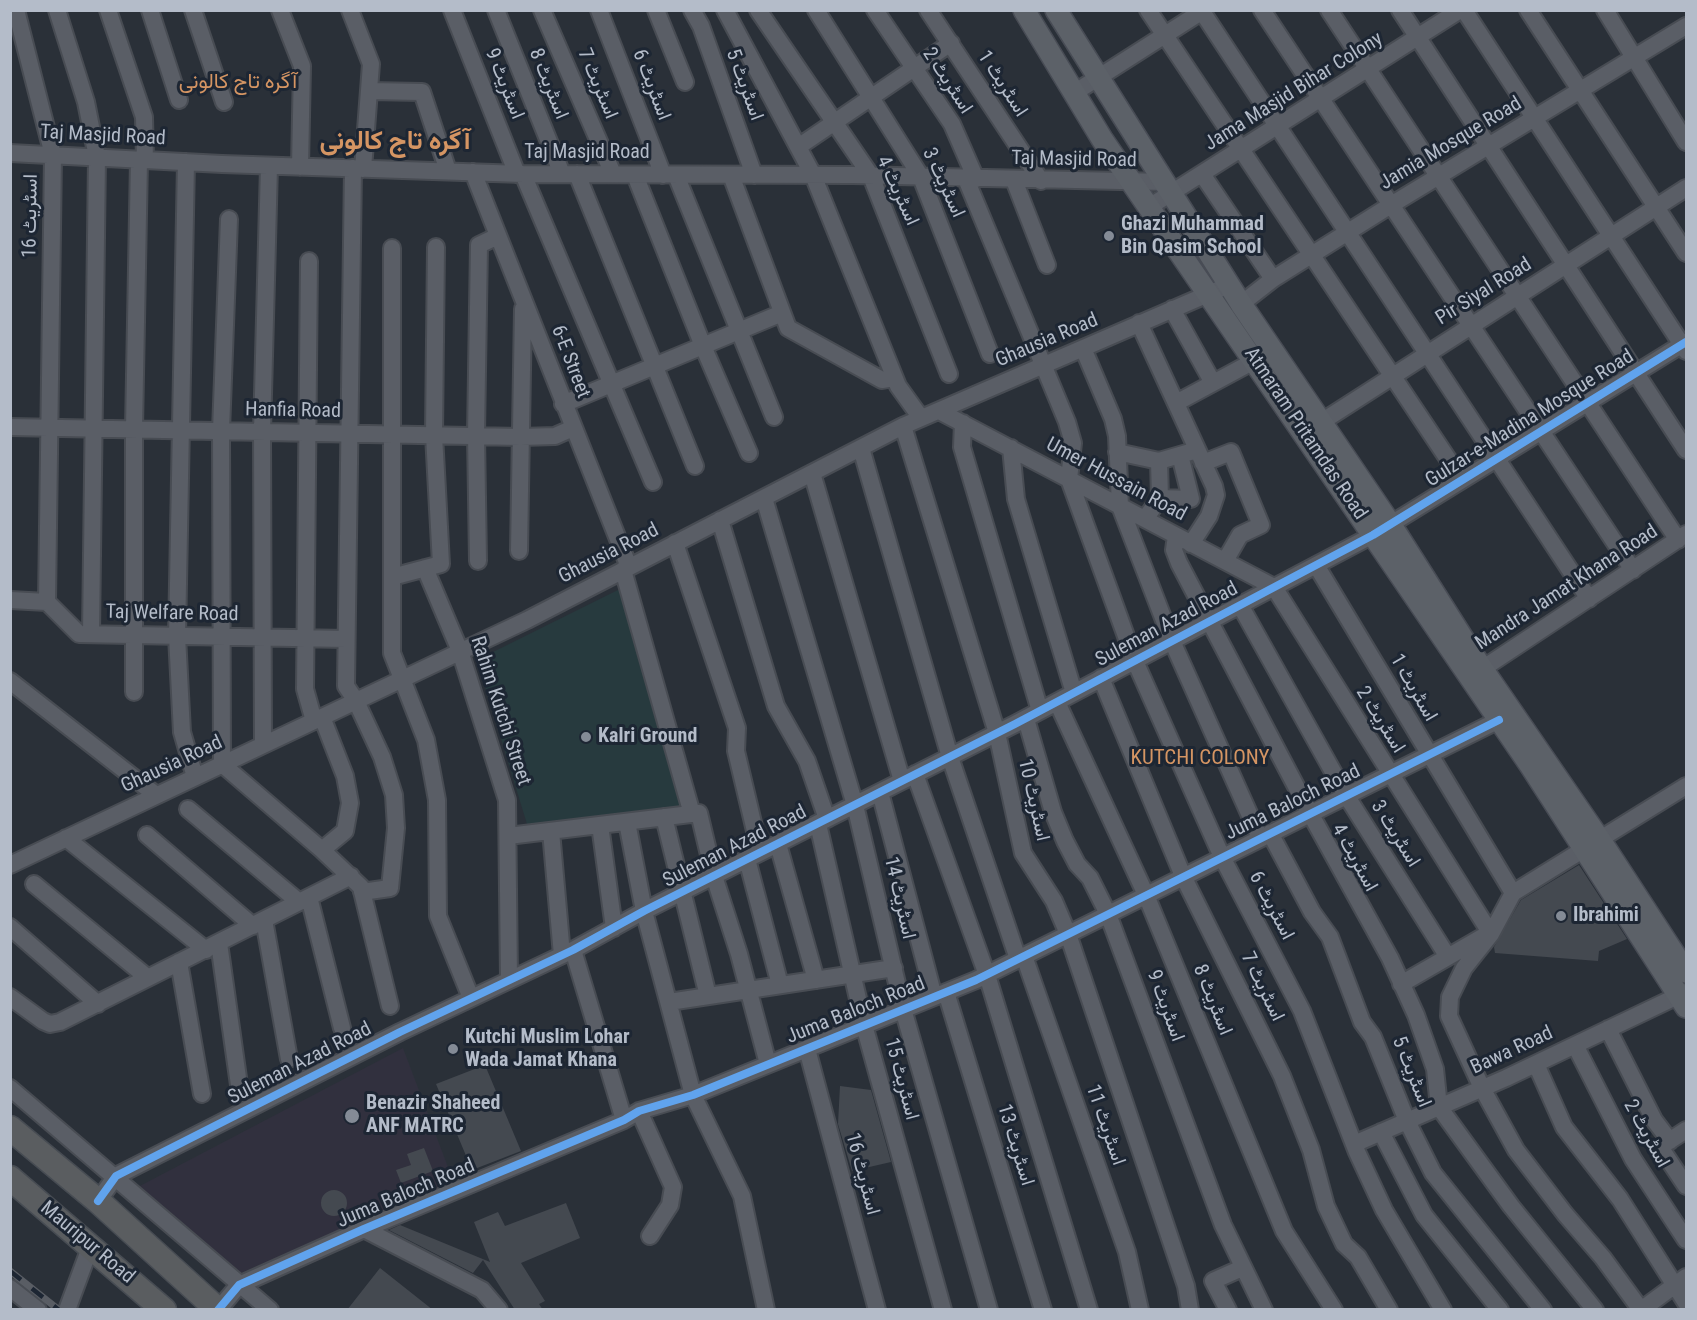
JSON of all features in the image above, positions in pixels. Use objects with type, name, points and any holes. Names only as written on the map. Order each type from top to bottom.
[{"type":"highway","name":"Mauripur Road","points":[[10,1128],[98,1201],[218,1310]]},
{"type":"highway","name":"Mauripur Road","points":[[10,1178],[91,1245],[164,1310]]},
{"type":"main road","name":"Atmaram Pritamdas Road","points":[[1024,10],[1132,182],[1254,361],[1312,428]]},
{"type":"main road","name":"Atmaram Pritamdas Road","points":[[1056,10],[1241,304],[1312,428],[1592,844],[1684,998]]},
{"type":"main road","name":"Atmaram Pritamdas Road","points":[[1476,673],[1499,720],[1686,972]]},
{"type":"street","name":"اسٹریٹ 16","points":[[16,10],[17,36],[53,155],[47,602]]},
{"type":"street","points":[[57,10],[86,102],[97,157],[91,634]]},
{"type":"street","points":[[108,10],[144,117],[134,429],[134,692]]},
{"type":"street","points":[[150,10],[179,100]]},
{"type":"street","points":[[193,10],[224,102]]},
{"type":"street","points":[[280,10],[302,66],[300,167]]},
{"type":"street","points":[[350,10],[371,64],[358,169],[348,433],[346,686],[356,701],[382,756],[394,795],[396,828],[390,888],[362,892]]},
{"type":"street","name":"اسٹریٹ 9","points":[[452,10],[653,482]]},
{"type":"street","name":"اسٹریٹ 8","points":[[496,10],[654,366],[695,466]]},
{"type":"street","name":"اسٹریٹ 7","points":[[542,10],[613,174]]},
{"type":"street","name":"اسٹریٹ 6","points":[[599,10],[739,331],[774,417]]},
{"type":"street","points":[[656,10],[685,82]]},
{"type":"street","name":"اسٹریٹ 5","points":[[692,10],[701,26],[754,175]]},
{"type":"street","points":[[725,10],[813,175],[894,378],[921,418]]},
{"type":"street","name":"اسٹریٹ 4","points":[[758,10],[871,176],[949,374]]},
{"type":"street","name":"اسٹریٹ 3","points":[[816,10],[921,177],[990,354]]},
{"type":"street","name":"اسٹریٹ 2","points":[[875,10],[952,124],[1043,366],[1067,422],[1073,443],[1069,479]]},
{"type":"street","name":"اسٹریٹ 1","points":[[928,10],[1041,181]]},
{"type":"street","points":[[1148,10],[1462,480]]},
{"type":"street","points":[[1262,10],[1634,570]]},
{"type":"street","points":[[1329,10],[1588,402],[1682,537]]},
{"type":"street","points":[[1400,10],[1686,450]]},
{"type":"street","points":[[1462,10],[1685,346]]},
{"type":"street","name":"Jama Masjid Bihar Colony","points":[[1149,207],[1169,188],[1202,174],[1462,10]]},
{"type":"street","points":[[1528,10],[1686,253]]},
{"type":"street","points":[[1605,10],[1686,142]]},
{"type":"street","points":[[1074,93],[1166,37],[1203,11],[1589,599]]},
{"type":"street","name":"Jamia Mosque Road","points":[[1241,304],[1311,254],[1489,147],[1580,89],[1634,57],[1685,31]]},
{"type":"street","points":[[798,147],[951,44]]},
{"type":"street","points":[[369,92],[422,92],[448,171]]},
{"type":"street","name":"Taj Masjid Road","points":[[10,153],[269,166],[520,174],[921,177],[1132,182],[1169,188]]},
{"type":"street","points":[[186,162],[177,636],[182,732],[195,777]]},
{"type":"street","points":[[263,745],[262,432],[269,166]]},
{"type":"street","name":"6-E Street","points":[[473,172],[626,568],[692,814],[699,813],[714,876]]},
{"type":"street","points":[[635,174],[703,346],[749,453]]},
{"type":"street","points":[[1202,174],[1273,279]]},
{"type":"street","points":[[731,175],[788,328],[882,380],[894,378]]},
{"type":"street","points":[[1014,180],[1047,265]]},
{"type":"street","name":"Pir Siyal Road","points":[[1312,428],[1686,188]]},
{"type":"street","points":[[229,219],[221,431],[222,764],[351,876],[362,892],[390,1006]]},
{"type":"street","points":[[478,561],[476,435],[479,245],[498,236]]},
{"type":"street","points":[[392,577],[441,564],[434,435],[436,247]]},
{"type":"street","points":[[393,248],[390,434],[392,653],[426,740],[437,800],[438,916],[471,998]]},
{"type":"street","points":[[309,261],[305,689],[345,776],[350,803],[345,831],[322,850]]},
{"type":"street","name":"Ghausia Road","points":[[11,863],[460,651],[903,426],[1229,285]]},
{"type":"street","points":[[519,551],[523,299]]},
{"type":"street","points":[[1172,309],[1213,383]]},
{"type":"street","points":[[563,404],[782,313]]},
{"type":"street","points":[[1139,323],[1216,495],[1209,516],[1184,540]]},
{"type":"street","name":"Gulzar-e-Madina Mosque Road","points":[[1382,530],[1588,402],[1685,346]]},
{"type":"street","name":"اسٹریٹ 5","points":[[1083,348],[1113,419],[1120,506],[1172,641],[1265,836],[1311,912],[1330,937],[1362,1022],[1373,1037],[1407,1120],[1433,1173],[1543,1310]]},
{"type":"street","points":[[1176,403],[1254,361]]},
{"type":"street","name":"Umer Hussain Road","points":[[939,411],[1274,587]]},
{"type":"street","name":"اسٹریٹ 9","points":[[963,423],[962,447],[1033,715],[1053,812],[1077,864],[1090,878],[1108,914],[1223,1225],[1264,1310]]},
{"type":"street","name":"اسٹریٹ 10","points":[[903,426],[997,733],[1023,853],[1054,901],[1068,934],[1186,1286],[1190,1310]]},
{"type":"street","name":"Hanfia Road","points":[[10,427],[521,437],[555,436],[573,428]]},
{"type":"street","name":"اسٹریٹ 11","points":[[861,448],[950,757],[1127,1252],[1140,1310]]},
{"type":"street","points":[[1011,448],[1016,499],[1074,693]]},
{"type":"street","points":[[1117,452],[1159,461],[1180,455],[1200,457],[1231,452],[1261,525],[1240,535],[1225,561]]},
{"type":"street","points":[[1160,498],[1191,499],[1180,455]]},
{"type":"street","points":[[1145,519],[1160,498],[1159,461]]},
{"type":"street","points":[[812,473],[909,778],[987,975],[1089,1310]]},
{"type":"street","name":"اسٹریٹ 6","points":[[1069,479],[1135,660],[1222,857],[1302,1011],[1354,1144],[1384,1210],[1443,1310]]},
{"type":"street","name":"اسٹریٹ 14","points":[[764,498],[855,805],[903,1010],[989,1310]]},
{"type":"street","name":"اسٹریٹ 15","points":[[720,520],[776,706],[807,761],[823,821],[864,1025],[943,1310]]},
{"type":"street","name":"Suleman Azad Road","points":[[98,1201],[116,1176],[471,998],[567,953],[681,892],[1033,715],[1382,530]]},
{"type":"street","name":"Mandra Jamat Khana Road","points":[[1476,673],[1682,537]]},
{"type":"street","name":"اسٹریٹ 4","points":[[1184,540],[1174,550],[1179,563],[1401,984],[1435,1069],[1439,1107]]},
{"type":"street","points":[[675,543],[737,728],[736,751],[780,986]]},
{"type":"street","name":"اسٹریٹ 1","points":[[1317,565],[1513,893]]},
{"type":"street","name":"Rahim Kutchi Street","points":[[424,568],[460,651],[507,800],[509,980]]},
{"type":"street","name":"اسٹریٹ 2","points":[[1274,587],[1389,774],[1492,932]]},
{"type":"street","points":[[10,600],[47,602]]},
{"type":"street","name":"Taj Welfare Road","points":[[47,602],[79,633],[346,639]]},
{"type":"street","name":"اسٹریٹ 3","points":[[1240,605],[1346,795],[1448,957]]},
{"type":"street","name":"اسٹریٹ 7","points":[[1101,678],[1183,876],[1282,1076],[1311,1150],[1326,1206],[1344,1244],[1358,1257],[1389,1310]]},
{"type":"street","points":[[10,681],[156,795]]},
{"type":"street","name":"اسٹریٹ 8","points":[[1057,702],[1146,895],[1284,1231],[1334,1310]]},
{"type":"street","name":"Juma Baloch Road","points":[[218,1310],[239,1285],[364,1229],[631,1115],[693,1095],[987,975],[1499,720]]},
{"type":"street","points":[[1681,1281],[1641,1310],[1603,1258],[1565,1214],[1516,1150],[1482,1088],[1449,1016],[1450,997],[1464,968],[1492,932],[1513,893],[1685,789]]},
{"type":"street","name":"اسٹریٹ 13","points":[[880,792],[940,994],[1043,1310]]},
{"type":"street","points":[[188,809],[304,900],[342,1028]]},
{"type":"street","points":[[508,836],[692,814]]},
{"type":"street","points":[[664,817],[708,996]]},
{"type":"street","points":[[627,822],[644,911],[693,1095],[741,1196],[766,1310]]},
{"type":"street","points":[[600,825],[614,928]]},
{"type":"street","points":[[551,831],[567,953],[631,1115],[674,1187],[670,1205],[650,1236]]},
{"type":"street","points":[[147,835],[259,923],[290,1059]]},
{"type":"street","points":[[66,838],[212,946],[238,1085]]},
{"type":"street","points":[[778,844],[816,980]]},
{"type":"street","points":[[10,996],[50,1024],[60,1022],[351,876]]},
{"type":"street","points":[[714,876],[768,1064]]},
{"type":"street","points":[[34,884],[148,978]]},
{"type":"street","points":[[10,927],[98,1004]]},
{"type":"street","points":[[1401,984],[1492,932]]},
{"type":"street","points":[[179,962],[202,1094]]},
{"type":"street","points":[[669,1002],[894,968]]},
{"type":"street","name":"Bawa Road","points":[[1354,1144],[1536,1064],[1608,1029],[1684,998]]},
{"type":"street","points":[[1608,1029],[1654,1120],[1670,1141]]},
{"type":"street","name":"اسٹریٹ 2","points":[[1575,1045],[1634,1159],[1686,1240]]},
{"type":"street","name":"اسٹریٹ 16","points":[[807,1049],[877,1310]]},
{"type":"street","points":[[1536,1064],[1564,1127],[1681,1281],[1686,1303]]},
{"type":"street","points":[[10,1088],[116,1176],[270,1310]]},
{"type":"street","points":[[1439,1107],[1511,1206],[1595,1310]]},
{"type":"street","points":[[1686,1130],[1660,1147],[1686,1186]]},
{"type":"street","points":[[1381,1132],[1424,1215],[1500,1310]]},
{"type":"street","points":[[364,1229],[482,1290],[499,1310]]},
{"type":"street","points":[[67,1310],[91,1245]]},
{"type":"street","points":[[1228,1310],[1213,1281],[1242,1268]]},
{"type":"street","points":[[13,1295],[38,1310]]},
{"type":"shaded area","name":"Benazir Shaheed ANF MATRC","points":[[403,1048],[454,1183],[241,1273],[136,1188]]},
{"type":"green space","name":"Kalri Ground","points":[[628,585],[693,814],[530,834],[477,660]]},
{"type":"building","name":"Ibrahimi","points":[[1579,865],[1627,939],[1599,951],[1598,961],[1495,953],[1494,947],[1521,900]]},
{"type":"building","points":[[485,1065],[521,1151],[472,1170],[436,1084]]},
{"type":"building","points":[[840,1086],[871,1090],[891,1162],[852,1171],[838,1124]]},
{"type":"building","points":[[424,1148],[433,1171],[401,1183],[396,1170],[411,1165],[407,1154]]},
{"type":"building","points":[[334,1190],[343,1194],[347,1203],[343,1212],[334,1216],[325,1212],[321,1203],[325,1194]]},
{"type":"building","points":[[566,1203],[580,1238],[521,1263],[545,1301],[539,1304],[543,1310],[515,1310],[483,1260],[473,1273],[389,1230],[400,1225],[490,1262],[474,1222],[498,1212],[505,1226]]},
{"type":"building","points":[[380,1268],[433,1310],[347,1310]]},
{"type":"railway","points":[[10,1271],[59,1310]]},
{"type":"cycle path","points":[[98,1201],[116,1176],[400,1032],[573,950],[644,911],[1015,724],[1373,535],[1686,342]]},
{"type":"cycle path","points":[[218,1310],[239,1285],[364,1229],[624,1120],[639,1111],[693,1095],[976,980],[1499,720]]},
{"type":"place","name":"Ghazi Muhammad Bin Qasim School","points":[[1109,236]]},
{"type":"place","name":"Kalri Ground","points":[[586,737]]},
{"type":"place","name":"Ibrahimi","points":[[1561,916]]},
{"type":"place","name":"Kutchi Muslim Lohar Wada Jamat Khana","points":[[453,1049]]},
{"type":"place","name":"Benazir Shaheed ANF MATRC","points":[[352,1116]]},
{"type":"district","name":"آگرہ تاج کالونی","points":[[238,83]]},
{"type":"district","name":"آگرہ تاج کالونی","points":[[395,142]]},
{"type":"district","name":"KUTCHI COLONY","points":[[1200,759]]}]
